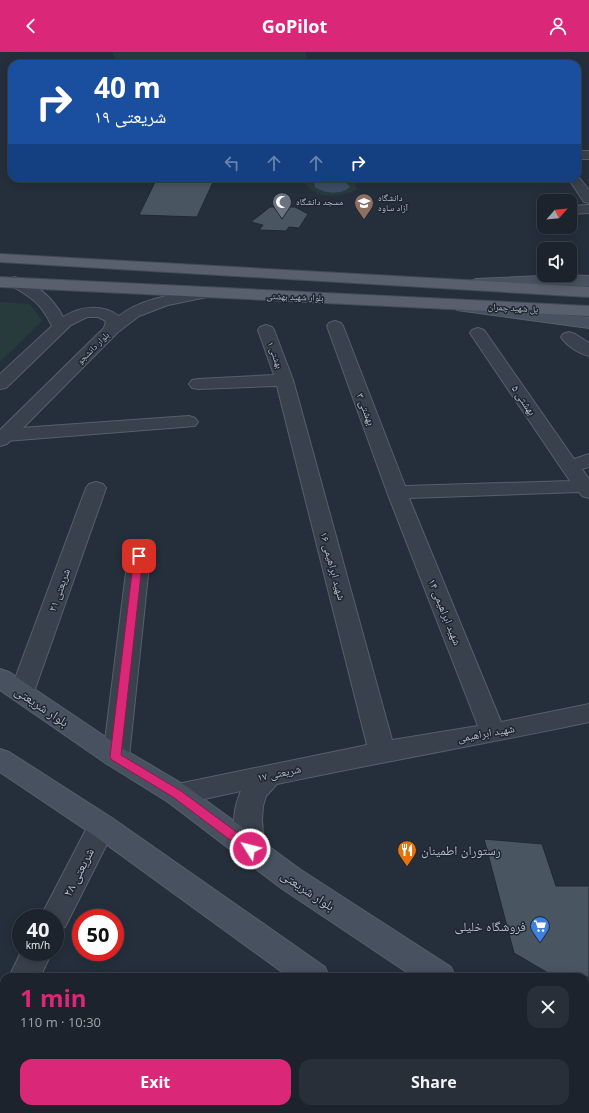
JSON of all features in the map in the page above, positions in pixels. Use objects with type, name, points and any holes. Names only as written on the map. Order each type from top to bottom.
[{"type":"main road","name":"بلوار شهید بهشتی","points":[[0,258],[447,285],[563,280],[589,281]]},
{"type":"main road","name":"بلوار شهید بهشتی","points":[[7,282],[438,304],[589,323]]},
{"type":"main road","name":"پل شهید چمران","points":[[447,285],[589,292]]},
{"type":"main road","name":"پل شهید چمران","points":[[438,304],[589,311]]},
{"type":"main road","name":"بلوار شریعتی","points":[[11,685],[116,757],[177,794],[291,879],[434,973]]},
{"type":"main road","points":[[0,759],[102,826],[308,973]]},
{"type":"street","points":[[577,182],[589,199]]},
{"type":"street","points":[[577,210],[589,209]]},
{"type":"street","points":[[7,282],[38,294],[51,308],[60,327]]},
{"type":"street","name":"بلوار دانشجو","points":[[3,438],[112,329],[133,313],[164,301],[207,293]]},
{"type":"street","points":[[0,384],[60,327],[75,316],[84,313],[97,312],[108,314],[114,320],[112,329]]},
{"type":"street","name":"بهشتی ۳","points":[[335,326],[397,492]]},
{"type":"street","name":"بهشتی ۱","points":[[266,330],[284,380]]},
{"type":"street","name":"بهشتی ۵","points":[[478,333],[570,467],[587,489]]},
{"type":"street","points":[[569,337],[589,351]]},
{"type":"street","points":[[198,384],[284,380]]},
{"type":"street","name":"شهید ابراهیمی ۱۶","points":[[284,380],[382,752]]},
{"type":"street","points":[[3,438],[189,422]]},
{"type":"street","points":[[570,467],[589,460]]},
{"type":"street","name":"شریعتی ۲۱","points":[[11,685],[96,488]]},
{"type":"street","points":[[397,492],[587,489]]},
{"type":"street","name":"شهید ابراهیمی ۱۴","points":[[397,492],[493,732]]},
{"type":"street","points":[[116,757],[139,556]]},
{"type":"street","name":"شهید ابراهیمی","points":[[382,752],[589,713]]},
{"type":"street","name":"شریعتی ۱۷","points":[[177,794],[382,752]]},
{"type":"street","points":[[250,849],[247,828],[249,809],[254,791],[269,775]]},
{"type":"street","name":"شریعتی ۲۸","points":[[60,909],[102,826]]},
{"type":"street","points":[[26,973],[32,961]]},
{"type":"green space","points":[[112,52],[305,52],[307,60],[116,60]]},
{"type":"green space","points":[[303,182],[354,182],[357,189],[344,194],[323,195]]},
{"type":"green space","points":[[0,302],[30,304],[42,321],[0,362]]},
{"type":"water","points":[[346,182],[350,187],[347,190],[333,193],[323,191],[315,187],[314,183]]},
{"type":"building","points":[[155,182],[213,182],[197,217],[139,215]]},
{"type":"building","name":"مسجد دانشگاه","points":[[270,207],[295,207],[308,214],[299,228],[289,227],[286,231],[259,230],[263,225],[251,222]]},
{"type":"building","name":"فروشگاه خلیلی","points":[[484,839],[542,844],[556,886],[589,886],[589,973],[548,973],[514,953]]},
{"type":"place","name":"مسجد دانشگاه","points":[[282,219]]},
{"type":"place","name":"دانشگاه آزاد ساوه","points":[[364,220]]},
{"type":"place","name":"رستوران اطمینان","points":[[407,867]]},
{"type":"place","name":"فروشگاه خلیلی","points":[[540,943]]},
{"type":"route","points":[[139,556],[116,757],[177,794],[250,849]]}]
